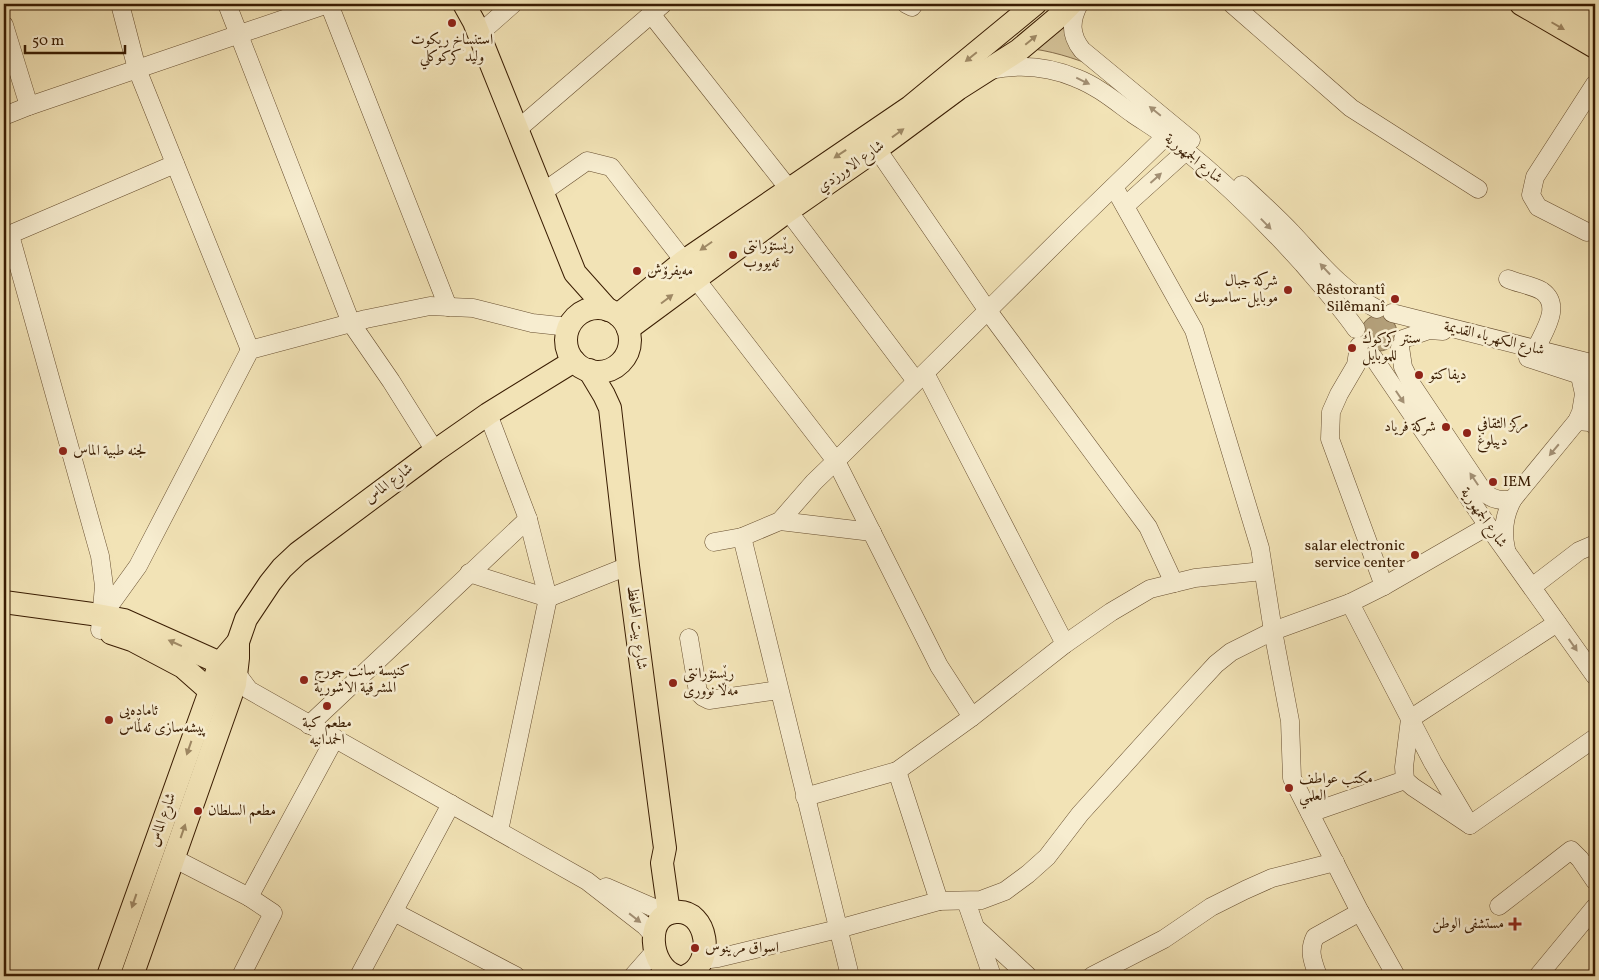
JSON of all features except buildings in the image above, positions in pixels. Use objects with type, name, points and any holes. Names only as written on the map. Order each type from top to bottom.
[{"type":"main road","points":[[464,4],[479,34],[575,273],[618,318],[630,337],[629,346],[621,362],[606,371],[597,372],[581,365],[567,348],[567,334],[573,322],[575,273]]},
{"type":"main road","name":"شارع الاورزدي","points":[[618,318],[788,200],[910,107],[1035,4]]},
{"type":"main road","name":"شارع الاورزدي","points":[[788,200],[877,149],[985,71],[1019,50],[1056,20],[1072,4]]},
{"type":"main road","points":[[1521,4],[1595,48]]},
{"type":"main road","points":[[1561,4],[1595,24]]},
{"type":"main road","points":[[573,322],[588,310],[595,308],[618,318]]},
{"type":"main road","name":"شارع بيت المحافظ","points":[[610,408],[621,362]]},
{"type":"main road","name":"شارع بيت المحافظ","points":[[581,365],[604,395],[610,408],[628,566],[665,848],[673,859],[675,914],[695,920],[702,929],[705,945],[691,973]]},
{"type":"main road","name":"شارع الماس","points":[[108,976],[209,690],[228,668],[246,619],[270,583],[282,568],[314,540],[435,451],[488,414],[581,365]]},
{"type":"main road","points":[[4,602],[101,623],[183,667],[209,690]]},
{"type":"main road","points":[[4,615],[101,623],[124,620],[228,668]]},
{"type":"main road","name":"شارع الماس","points":[[132,976],[235,684],[228,668]]},
{"type":"main road","points":[[675,914],[660,922],[654,944],[663,969],[691,973]]},
{"type":"street","points":[[120,4],[137,69],[250,350]]},
{"type":"street","points":[[227,4],[351,323],[391,381],[435,451]]},
{"type":"street","points":[[4,116],[329,4],[448,307]]},
{"type":"street","points":[[479,34],[513,4]]},
{"type":"street","points":[[906,4],[912,7],[914,4]]},
{"type":"street","name":"شارع الجمهورية","points":[[1079,4],[1073,19],[1072,28],[1082,50],[1241,184],[1285,226],[1340,284],[1358,298],[1385,311]]},
{"type":"street","points":[[1232,4],[1351,108],[1478,189]]},
{"type":"street","points":[[518,129],[657,9],[788,200],[920,377],[1065,644]]},
{"type":"street","points":[[4,25],[29,106]]},
{"type":"street","name":"شارع الجمهورية","points":[[985,71],[1023,66],[1067,74],[1092,86],[1166,136],[1226,186],[1279,239],[1326,290],[1357,337]]},
{"type":"street","points":[[1587,232],[1538,208],[1531,195],[1535,177],[1595,84]]},
{"type":"street","points":[[714,542],[742,537],[780,521],[814,482],[1166,136]]},
{"type":"street","points":[[877,149],[988,311],[1148,527],[1174,583]]},
{"type":"street","points":[[1125,206],[1186,151]]},
{"type":"street","points":[[543,192],[587,161],[611,167],[836,461],[939,666],[972,717]]},
{"type":"street","points":[[101,623],[104,586],[100,556],[7,236],[175,164]]},
{"type":"street","points":[[1114,187],[1194,330],[1260,548],[1290,721],[1292,778],[1360,912],[1396,976]]},
{"type":"street","points":[[1508,279],[1542,291],[1551,300],[1552,310],[1536,349]]},
{"type":"street","points":[[101,623],[138,566],[250,350],[351,323],[430,306],[473,308],[532,323],[573,322]]},
{"type":"street","points":[[1384,586],[1330,439],[1331,412],[1338,394],[1356,365],[1359,321],[1364,315],[1370,311],[1385,311],[1402,324],[1403,367],[1412,385],[1480,488],[1491,498],[1503,501],[1513,499]]},
{"type":"street","name":"شارع الكهرباء القديمة","points":[[1385,311],[1595,364]]},
{"type":"street","name":"شارع الكهرباء القديمة","points":[[1401,343],[1430,330],[1438,330],[1588,378]]},
{"type":"street","points":[[1357,337],[1362,351],[1373,357],[1380,358],[1395,352],[1401,343]]},
{"type":"street","name":"شارع الجمهورية","points":[[1373,357],[1488,526],[1594,673]]},
{"type":"street","points":[[1510,557],[1506,548],[1504,528],[1505,518],[1513,499],[1577,421],[1588,378]]},
{"type":"street","points":[[488,414],[528,518],[548,598],[499,831]]},
{"type":"street","points":[[1577,421],[1589,422],[1595,426]]},
{"type":"street","points":[[309,724],[528,518]]},
{"type":"street","points":[[780,521],[872,532]]},
{"type":"street","points":[[691,973],[718,958],[838,929],[939,901],[981,900],[1005,891],[1028,874],[1046,857],[1080,814],[1216,664],[1231,652],[1273,631],[1350,603],[1384,586],[1488,526]]},
{"type":"street","points":[[742,537],[850,976]]},
{"type":"street","points":[[1532,587],[1579,551],[1595,546]]},
{"type":"street","points":[[469,573],[548,598],[628,566]]},
{"type":"street","points":[[805,797],[897,771],[972,717],[1065,644],[1111,612],[1150,589],[1195,578],[1263,571]]},
{"type":"street","points":[[1350,603],[1433,763],[1470,825]]},
{"type":"street","points":[[1410,718],[1557,623]]},
{"type":"street","points":[[688,638],[698,692],[702,697],[709,700],[779,690]]},
{"type":"street","points":[[228,668],[249,690],[587,881],[645,926],[654,944],[632,976]]},
{"type":"street","points":[[1410,718],[1404,767],[1405,780],[1470,825]]},
{"type":"street","points":[[248,897],[335,738]]},
{"type":"street","points":[[1470,825],[1595,738]]},
{"type":"street","points":[[897,771],[939,901]]},
{"type":"street","points":[[1310,813],[1405,780]]},
{"type":"street","points":[[359,976],[451,804]]},
{"type":"street","points":[[1499,906],[1571,850],[1580,859],[1595,881]]},
{"type":"street","points":[[173,858],[248,897],[273,913],[241,976]]},
{"type":"street","points":[[1092,976],[1164,939],[1219,902],[1272,878],[1335,862]]},
{"type":"street","points":[[587,881],[675,914]]},
{"type":"street","points":[[966,901],[992,976]]},
{"type":"street","points":[[1538,976],[1595,908]]},
{"type":"street","points":[[394,912],[516,976]]},
{"type":"street","points":[[1318,976],[1311,955],[1311,944],[1315,937],[1360,912]]},
{"type":"street","points":[[975,926],[1028,976]]},
{"type":"shaded area","points":[[1065,20],[1097,67],[1052,53],[1024,48]]},
{"type":"shaded area","points":[[1379,315],[1386,316],[1392,320],[1396,326],[1396,340],[1392,346],[1386,350],[1379,351],[1372,350],[1366,346],[1362,340],[1361,333],[1362,326],[1366,320],[1372,316]]},
{"type":"place","name":"استنساخ ريكوت وليد كركوكلي","points":[[452,23]]},
{"type":"place","name":"رێستۆرانتی ئەیووب","points":[[733,255]]},
{"type":"place","name":"مەیفرۆش","points":[[637,271]]},
{"type":"place","name":"شركة جبال موبايل-سامسونك","points":[[1288,290]]},
{"type":"place","name":"Rêstorantî Silêmanî","points":[[1395,299]]},
{"type":"place","name":"سنتر كركوك للموبايل","points":[[1352,348]]},
{"type":"place","name":"ديفاكتو","points":[[1419,375]]},
{"type":"place","name":"شركة فرياد","points":[[1446,427]]},
{"type":"place","name":"مركز الثقافي دييلوغ","points":[[1467,433]]},
{"type":"place","name":"لجنه طبية الماس","points":[[63,451]]},
{"type":"place","name":"IEM","points":[[1493,482]]},
{"type":"place","name":"salar electronic service center","points":[[1415,555]]},
{"type":"place","name":"كنيسة سانت جورج المشرقية الاشورية","points":[[304,680]]},
{"type":"place","name":"رێستۆرانتی مەڵا نووری","points":[[673,683]]},
{"type":"place","name":"مطعم كبة الحمدانيه","points":[[327,706]]},
{"type":"place","name":"ئامادەیی پیشەسازی ئەڵماس","points":[[109,720]]},
{"type":"place","name":"مكتب عواطف العلمي","points":[[1289,788]]},
{"type":"place","name":"مطعم السلطان","points":[[198,811]]},
{"type":"place","name":"مستشفى الوطن","points":[[1515,924]]},
{"type":"place","name":"اسواق مرينوس","points":[[695,948]]}]
